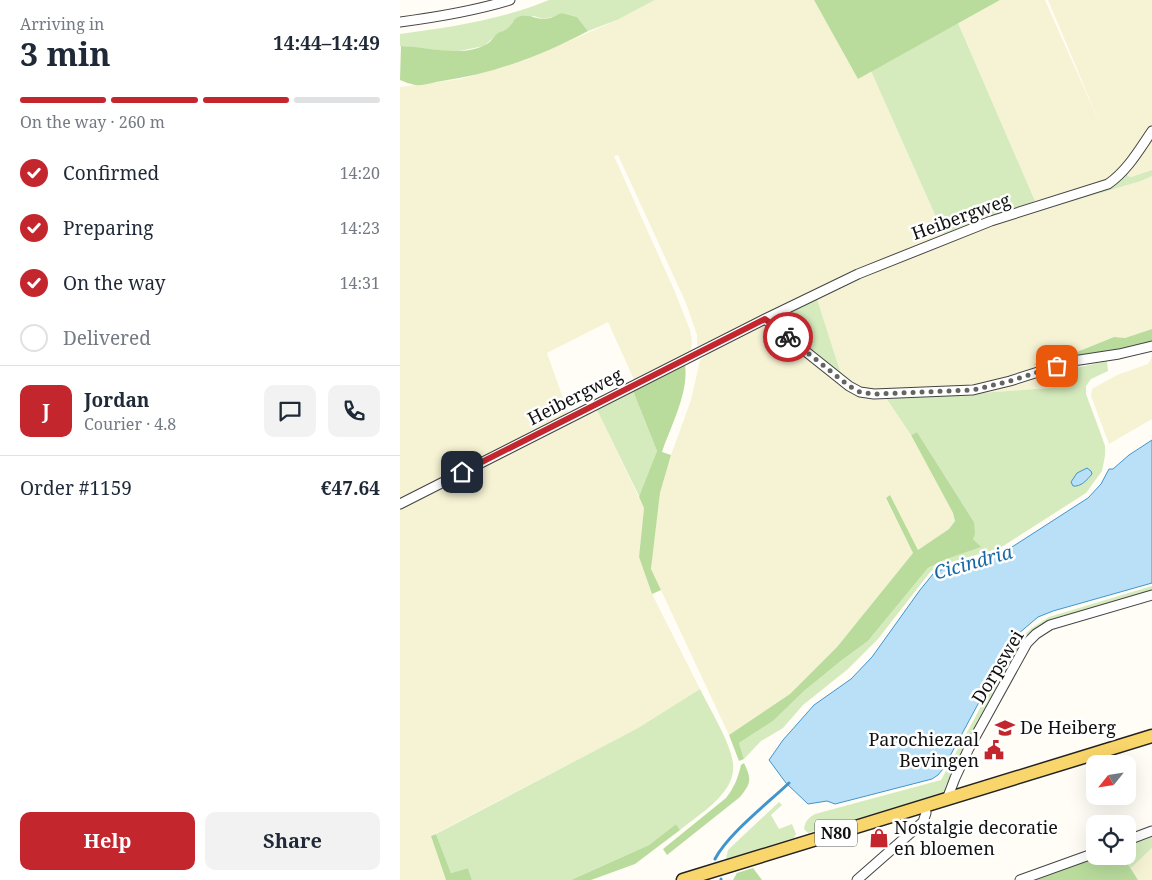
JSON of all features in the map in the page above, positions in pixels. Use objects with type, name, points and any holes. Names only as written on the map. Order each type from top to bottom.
[{"type":"main road","name":"N80","points":[[683,880],[1152,736]]},
{"type":"street","points":[[400,22],[448,16],[510,0]]},
{"type":"street","name":"Heibergweg","points":[[400,504],[765,319],[858,274],[991,221],[1108,184],[1117,178],[1128,166],[1152,132]]},
{"type":"street","points":[[765,319],[849,386],[860,392],[874,394],[973,390],[1010,381],[1073,361],[1118,354],[1152,346]]},
{"type":"street","name":"Dorpswei","points":[[947,799],[954,778],[969,748],[1027,643],[1036,634],[1050,625],[1152,595]]},
{"type":"street","points":[[857,880],[923,822],[926,813],[925,806]]},
{"type":"street","points":[[1136,837],[1152,831]]},
{"type":"street","points":[[1020,880],[1086,857]]},
{"type":"shaded area","points":[[655,0],[814,0],[858,78],[871,71],[944,235],[865,269],[697,351],[697,335],[686,303],[618,155],[614,156],[690,330],[691,352],[635,382],[608,322],[547,353],[569,415],[400,501],[400,87],[461,79],[525,60],[617,20]]},
{"type":"shaded area","points":[[1000,0],[1045,0],[1100,124],[1048,0],[1152,0],[1152,126],[1120,172],[1101,184],[1035,201],[958,23]]},
{"type":"shaded area","points":[[1152,139],[1152,170],[1131,177],[1128,176],[1127,172]]},
{"type":"shaded area","points":[[1152,176],[1152,329],[1125,338],[1114,337],[1072,354],[1035,364],[1042,376],[1054,373],[1057,387],[981,393],[979,386],[866,392],[842,377],[817,299],[971,232],[1015,217],[1141,181]]},
{"type":"shaded area","points":[[762,327],[768,327],[779,334],[850,392],[861,398],[886,398],[911,435],[953,513],[955,521],[949,529],[918,550],[890,496],[886,499],[913,553],[837,647],[790,694],[729,735],[651,569],[660,493],[671,455],[691,400],[700,360],[708,354]]},
{"type":"shaded area","points":[[1152,357],[1152,419],[1109,444],[1091,396],[1092,389],[1117,375],[1148,364]]},
{"type":"shaded area","points":[[596,408],[644,508],[639,557],[652,594],[700,689],[638,728],[431,836],[446,880],[400,880],[400,508]]},
{"type":"shaded area","points":[[1152,848],[1152,880],[1138,880],[1131,868]]},
{"type":"green space","points":[[549,0],[655,0],[617,20],[588,31],[577,17],[562,13],[543,19],[534,16],[513,21],[510,27],[500,32],[484,46],[455,52],[400,46],[400,34],[494,18]]},
{"type":"green space","points":[[814,0],[1000,0],[858,79]]},
{"type":"green space","points":[[562,13],[577,17],[588,31],[535,56],[480,74],[421,85],[413,85],[400,80],[401,46],[445,51],[478,48],[487,44],[498,33],[507,29],[518,17],[531,16],[547,19]]},
{"type":"green space","points":[[958,23],[1035,201],[944,235],[871,71]]},
{"type":"green space","points":[[1152,170],[1152,176],[1141,181],[1063,204],[1062,201],[1127,172],[1128,176],[1131,177]]},
{"type":"green space","points":[[817,299],[842,377],[794,336],[774,322],[775,318]]},
{"type":"green space","points":[[1152,329],[1152,344],[1039,368],[1034,364],[1072,354],[1114,337],[1125,338]]},
{"type":"green space","points":[[1107,361],[1108,371],[1091,379],[1086,386],[1086,394],[1105,446],[1105,456],[1102,471],[1086,493],[1000,548],[945,564],[931,571],[878,639],[848,669],[803,705],[783,728],[761,741],[744,759],[739,743],[773,721],[804,691],[868,641],[928,568],[980,547],[973,539],[974,522],[917,432],[911,435],[886,398],[970,396],[981,393],[1050,388],[1057,386],[1054,373]]},
{"type":"green space","points":[[685,365],[686,375],[682,398],[662,452],[671,455],[660,493],[651,569],[661,590],[652,594],[639,557],[644,508],[639,497],[657,451],[633,391]]},
{"type":"green space","points":[[633,391],[657,451],[640,498],[596,408]]},
{"type":"green space","points":[[917,432],[974,522],[975,534],[973,539],[981,547],[944,560],[928,568],[868,641],[804,691],[773,721],[739,743],[744,759],[739,761],[729,735],[790,694],[837,647],[913,553],[886,498],[890,495],[918,550],[949,529],[955,521],[953,513],[911,435]]},
{"type":"green space","points":[[1152,586],[1152,593],[1040,628],[988,707],[946,785],[944,793],[808,833],[804,829],[805,824],[815,814],[941,780],[984,701],[1022,637],[1049,617]]},
{"type":"green space","points":[[700,689],[728,745],[733,763],[733,772],[728,786],[718,799],[680,830],[676,824],[649,845],[571,880],[472,880],[468,868],[451,873],[436,834],[638,728]]},
{"type":"green space","points":[[744,763],[749,781],[740,797],[667,855],[663,849],[726,798],[735,783],[741,765]]},
{"type":"green space","points":[[779,802],[782,805],[771,815],[779,829],[792,824],[796,834],[794,838],[726,859],[728,850]]},
{"type":"green space","points":[[676,824],[680,830],[635,864],[591,880],[571,880],[649,845]]},
{"type":"green space","points":[[436,834],[451,873],[468,868],[472,880],[446,880],[431,836]]},
{"type":"green space","points":[[1152,836],[1152,848],[1136,863],[1136,842]]},
{"type":"green space","points":[[1086,861],[1086,865],[1129,865],[1138,880],[1036,880]]},
{"type":"green space","points":[[753,868],[762,880],[733,880],[737,873]]},
{"type":"water","points":[[1152,440],[1152,583],[1053,611],[1038,617],[1018,634],[943,769],[932,779],[835,804],[827,801],[808,804],[786,783],[769,760],[783,740],[814,705],[851,679],[872,657],[933,574],[1012,547],[1088,498],[1101,484],[1109,469],[1113,469],[1129,455]]},
{"type":"water","points":[[1087,468],[1092,474],[1086,481],[1073,486],[1071,482],[1077,473]]},
{"type":"waterway","name":"Cicindria","points":[[715,859],[729,839],[789,783]]},
{"type":"way so far","points":[[788,337],[849,386],[860,392],[874,394],[973,390],[1010,381],[1057,366]]},
{"type":"place","name":"De Heiberg","points":[[1005,728]]},
{"type":"place","name":"Parochiezaal Bevingen","points":[[994,750]]},
{"type":"place","name":"Nostalgie decoratie en bloemen","points":[[879,838]]},
{"type":"route","points":[[462,472],[765,319],[788,337]]}]
